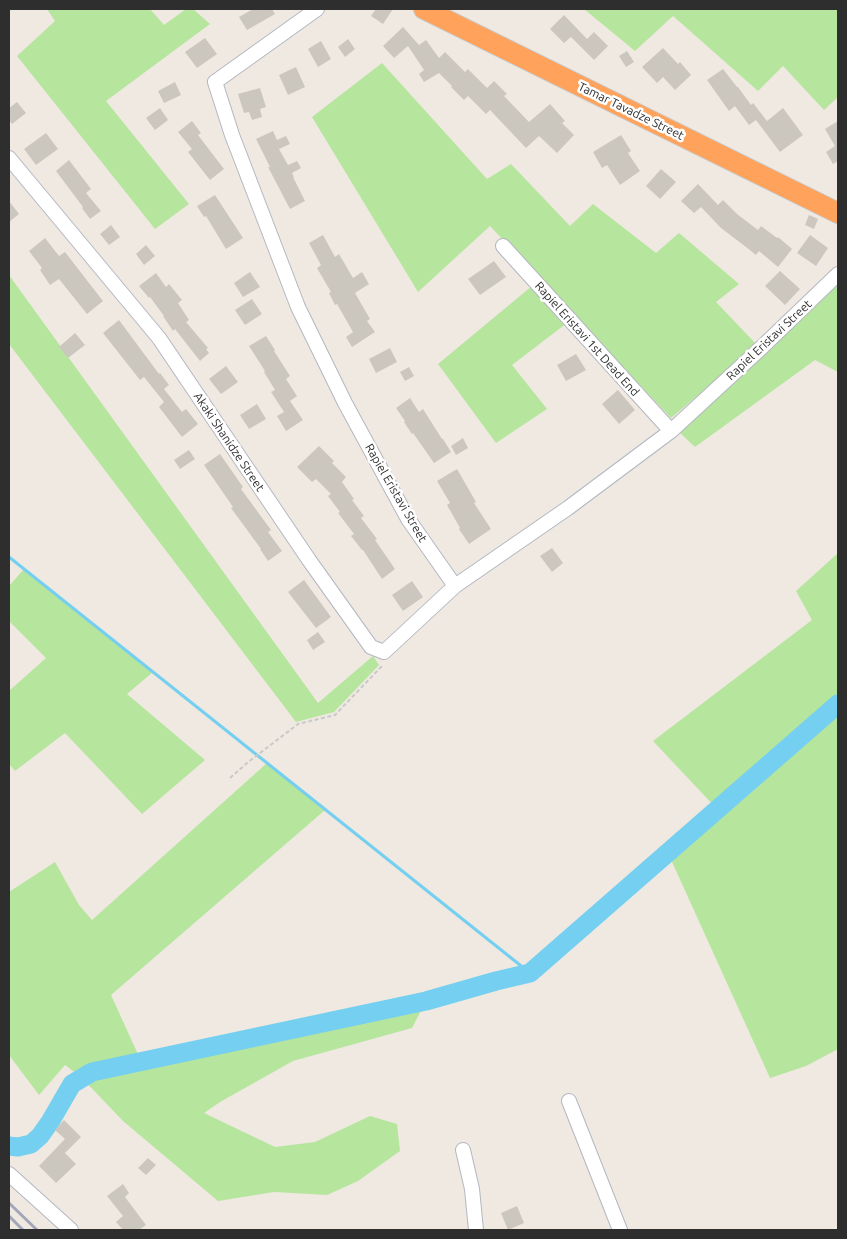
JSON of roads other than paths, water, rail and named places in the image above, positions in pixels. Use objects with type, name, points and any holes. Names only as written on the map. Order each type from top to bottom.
[{"type":"highway","name":"Tamar Tavadze Street","points":[[424,9],[838,213]]},
{"type":"street","name":"Rapiel Eristavi Street","points":[[317,9],[215,82],[232,136],[298,307],[345,402],[408,519],[455,586],[568,508],[671,431],[838,274]]},
{"type":"street","name":"Akaki Shanidze Street","points":[[9,158],[159,338],[371,647],[384,652],[455,586]]},
{"type":"street","name":"Rapiel Eristavi 1st Dead End","points":[[503,246],[671,431]]},
{"type":"street","points":[[570,1101],[620,1230]]},
{"type":"street","points":[[463,1150],[472,1188],[476,1230]]},
{"type":"street","points":[[9,1174],[71,1230]]},
{"type":"waterway","points":[[9,557],[530,973]]},
{"type":"waterway","points":[[9,1146],[18,1147],[31,1144],[40,1136],[72,1084],[92,1072],[426,1001],[530,973],[838,704]]},
{"type":"railway","points":[[9,1203],[37,1230]]},
{"type":"railway","points":[[9,1216],[23,1230]]}]
